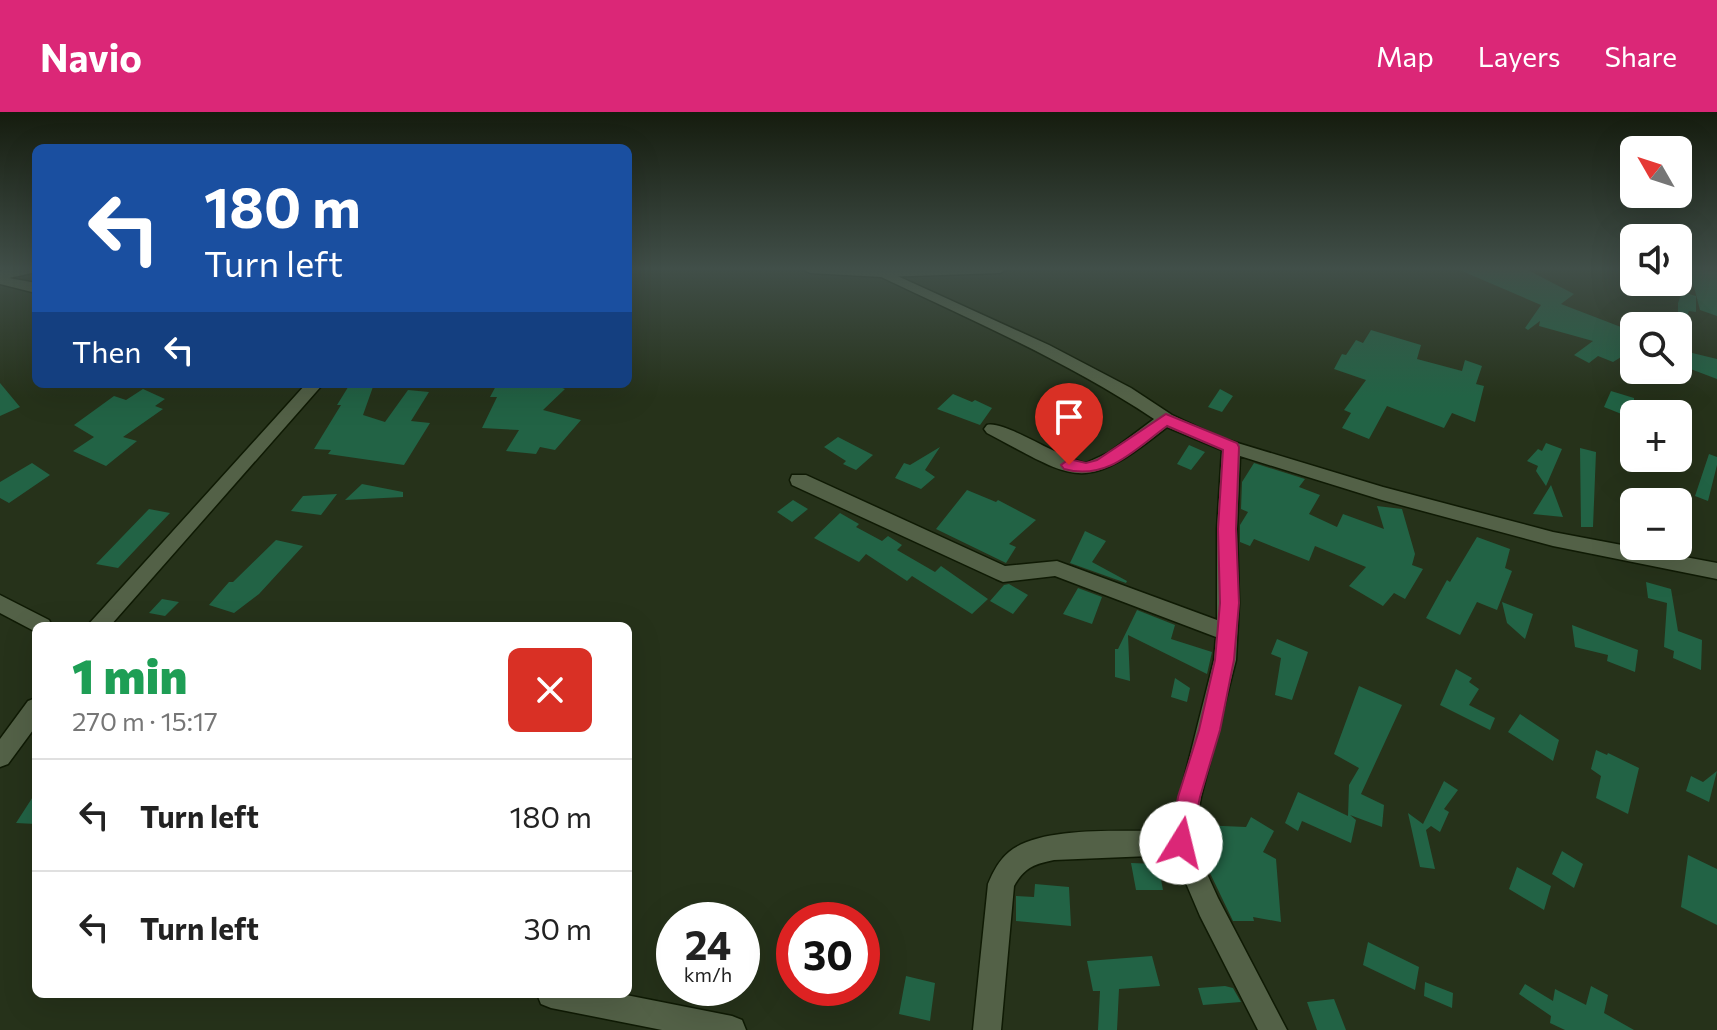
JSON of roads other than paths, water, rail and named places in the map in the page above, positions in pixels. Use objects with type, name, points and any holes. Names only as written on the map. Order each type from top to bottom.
[{"type":"street","points":[[964,311],[1055,354],[1166,419],[1231,447],[1382,493],[1553,539],[1717,571]]},
{"type":"street","points":[[101,622],[311,388]]},
{"type":"street","points":[[993,429],[1069,465],[1086,469],[1103,464],[1166,419]]},
{"type":"street","points":[[1231,447],[1227,632],[1216,702],[1189,797],[1181,843],[1273,1030]]},
{"type":"street","points":[[799,480],[1003,574],[1018,574],[1045,567],[1057,569],[1227,632]]},
{"type":"street","points":[[0,603],[35,622]]},
{"type":"street","points":[[1,752],[32,713]]},
{"type":"street","points":[[987,1030],[1001,884],[1009,867],[1026,854],[1053,849],[1181,843]]},
{"type":"street","points":[[571,998],[732,1030]]}]
